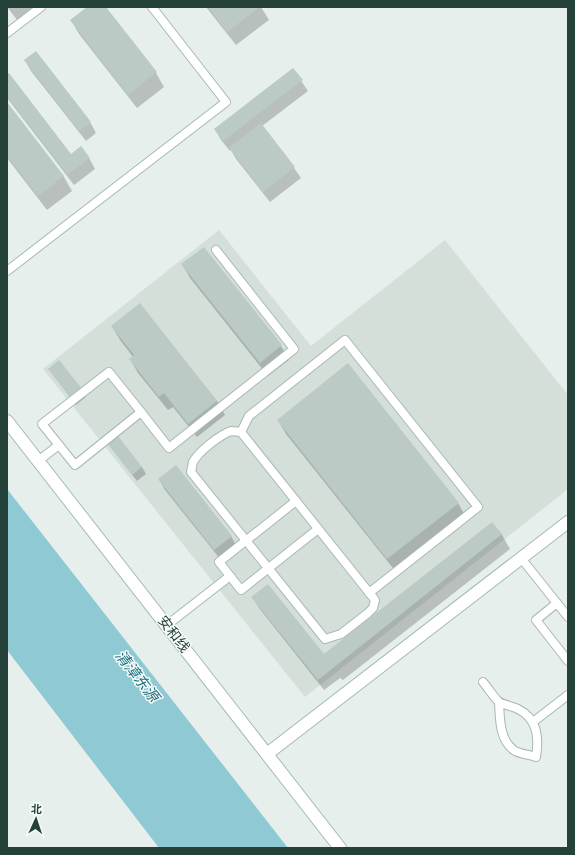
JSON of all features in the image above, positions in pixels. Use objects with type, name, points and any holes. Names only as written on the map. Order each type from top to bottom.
[{"type":"main road","name":"安和线","points":[[7,421],[340,848]]},
{"type":"main road","points":[[267,754],[568,522]]},
{"type":"lane","points":[[7,33],[41,7]]},
{"type":"lane","points":[[7,270],[226,102],[152,7]]},
{"type":"lane","points":[[141,412],[75,465],[42,424],[109,372],[141,412],[169,448],[294,349],[216,250]]},
{"type":"lane","points":[[241,432],[249,416],[345,340],[478,507],[369,593]]},
{"type":"lane","points":[[231,431],[241,432],[375,600],[373,608],[341,634],[325,639],[191,472],[192,464],[198,454],[225,434],[231,431]]},
{"type":"lane","points":[[38,461],[59,445]]},
{"type":"lane","points":[[296,501],[219,562],[241,590],[318,529]]},
{"type":"lane","points":[[521,558],[568,617]]},
{"type":"lane","points":[[167,625],[230,576]]},
{"type":"lane","points":[[557,603],[536,620],[568,661]]},
{"type":"lane","points":[[483,682],[499,702],[520,710],[533,722],[537,733],[538,745],[536,757],[516,751],[506,742],[501,729],[499,702]]},
{"type":"lane","points":[[533,722],[568,695]]},
{"type":"shaded area","points":[[219,230],[311,346],[445,240],[568,395],[568,489],[305,697],[43,369]]},
{"type":"water","name":"清漳东源","points":[[7,489],[288,848],[159,848],[7,650]]},
{"type":"building","points":[[87,7],[106,7],[157,72],[128,95],[70,20]]},
{"type":"building","points":[[208,7],[260,7],[227,32]]},
{"type":"building","points":[[36,51],[91,122],[79,131],[24,60]]},
{"type":"building","points":[[293,68],[303,80],[223,141],[214,129]]},
{"type":"building","points":[[9,73],[71,154],[81,146],[90,158],[68,175],[7,97],[7,74]]},
{"type":"building","points":[[7,102],[64,176],[38,196],[7,156]]},
{"type":"building","points":[[261,123],[295,167],[263,192],[229,148]]},
{"type":"building","points":[[204,247],[282,345],[260,363],[181,264]]},
{"type":"building","points":[[140,303],[217,401],[188,424],[164,393],[159,397],[129,359],[134,355],[111,326]]},
{"type":"building","points":[[59,360],[83,390],[72,399],[48,369]]},
{"type":"building","points":[[348,363],[459,503],[387,559],[277,420]]},
{"type":"building","points":[[118,436],[142,467],[132,475],[108,444]]},
{"type":"building","points":[[176,465],[232,536],[214,550],[158,479]]},
{"type":"building","points":[[492,522],[502,534],[318,680],[251,597],[268,584],[324,654]]}]
